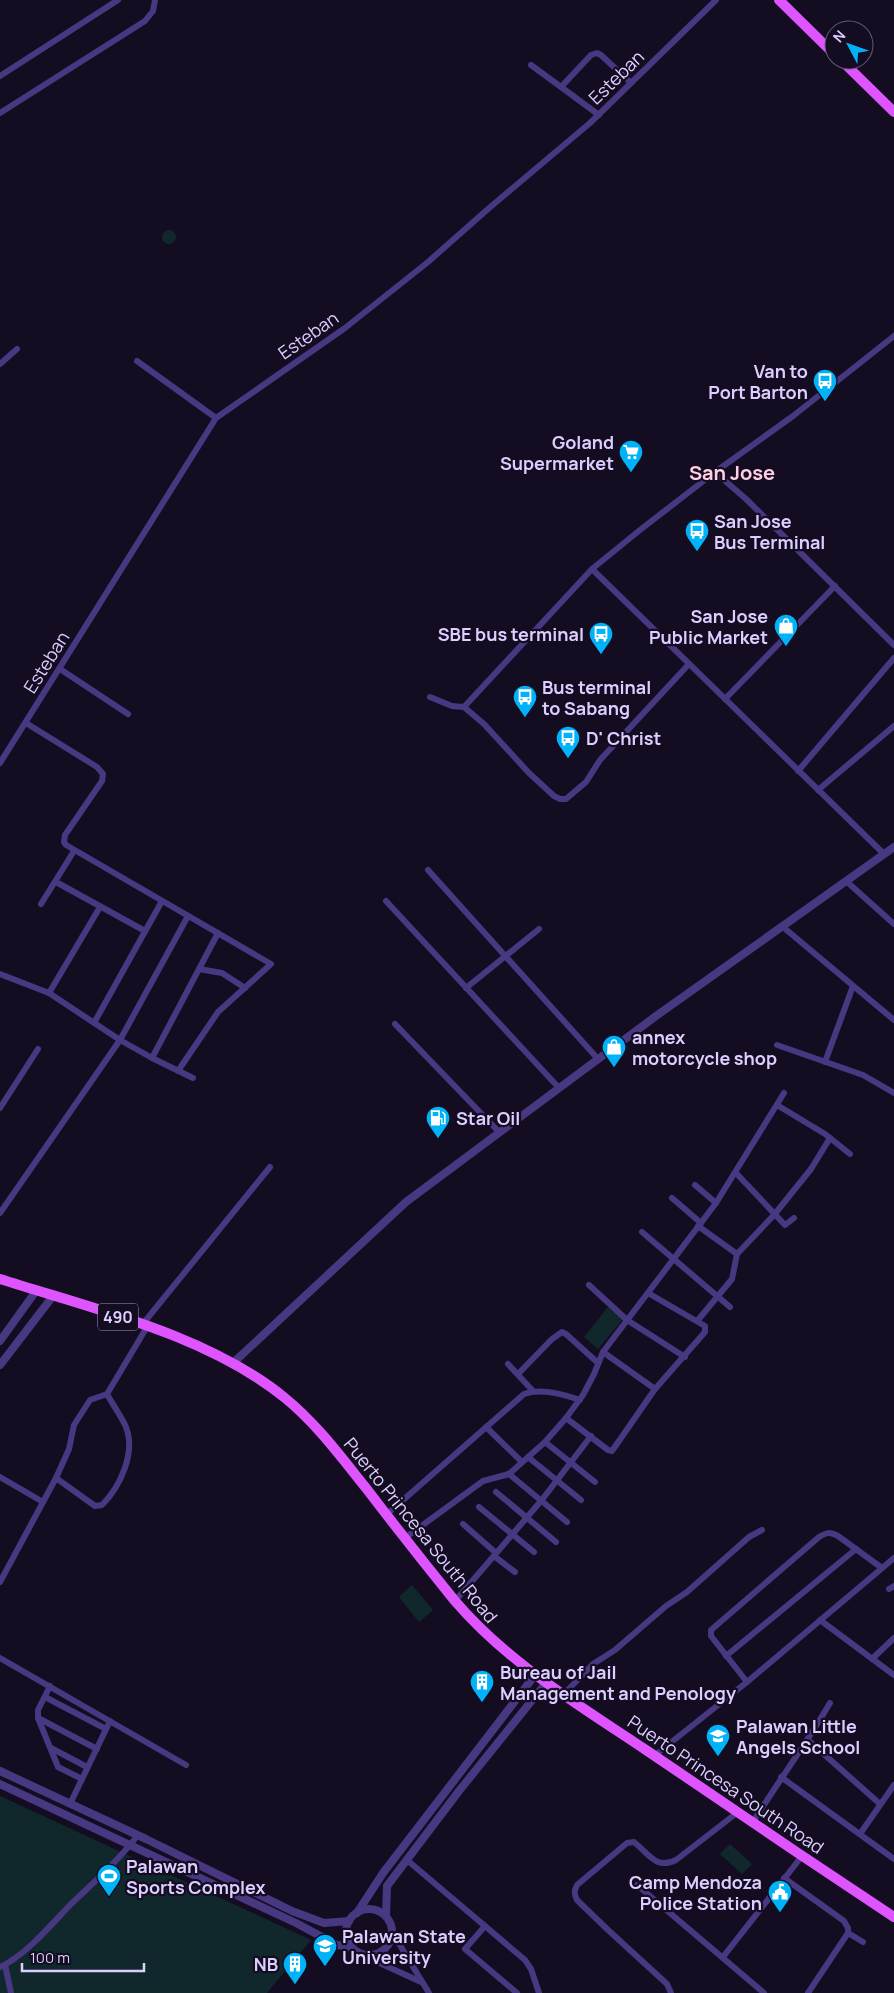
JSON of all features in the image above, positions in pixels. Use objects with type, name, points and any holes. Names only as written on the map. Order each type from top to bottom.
[{"type":"main road","points":[[779,0],[824,44]]},
{"type":"main road","points":[[851,70],[894,112]]},
{"type":"main road","name":"Puerto Princesa South Road","points":[[0,1280],[144,1326],[233,1363],[265,1382],[311,1423],[343,1459],[455,1601],[485,1634],[535,1675],[894,1917]]},
{"type":"street","points":[[0,76],[118,0]]},
{"type":"street","points":[[0,113],[145,21],[153,11],[155,0]]},
{"type":"street","name":"Esteban","points":[[0,763],[216,418],[352,322],[428,262],[599,115],[716,0]]},
{"type":"street","points":[[561,87],[590,55],[597,53],[631,83]]},
{"type":"street","points":[[530,66],[599,115]]},
{"type":"street","points":[[464,706],[592,569],[715,472],[793,416],[894,336]]},
{"type":"street","points":[[0,364],[17,349]]},
{"type":"street","points":[[137,361],[216,418]]},
{"type":"street","points":[[715,472],[746,499],[894,645]]},
{"type":"street","points":[[592,569],[884,854]]},
{"type":"street","points":[[725,699],[835,586]]},
{"type":"street","points":[[798,771],[894,658]]},
{"type":"street","points":[[430,697],[452,706],[464,706],[554,796],[566,799],[586,782],[600,760],[689,664]]},
{"type":"street","points":[[60,668],[128,714]]},
{"type":"street","points":[[26,722],[97,767],[103,774],[102,781],[65,835],[64,842],[74,851],[271,964],[213,1018],[178,1071]]},
{"type":"street","points":[[818,790],[894,726]]},
{"type":"street","points":[[233,1363],[406,1202],[598,1059],[894,847]]},
{"type":"street","points":[[41,904],[74,851]]},
{"type":"street","points":[[428,870],[598,1059]]},
{"type":"street","points":[[846,881],[894,924]]},
{"type":"street","points":[[56,882],[145,931]]},
{"type":"street","points":[[94,1023],[162,901]]},
{"type":"street","points":[[386,901],[559,1088]]},
{"type":"street","points":[[49,993],[100,907]]},
{"type":"street","points":[[0,1213],[120,1040],[188,916]]},
{"type":"street","points":[[783,927],[894,1020]]},
{"type":"street","points":[[466,988],[539,929]]},
{"type":"street","points":[[152,1058],[218,933]]},
{"type":"street","points":[[199,969],[222,973],[245,988]]},
{"type":"street","points":[[0,974],[49,993],[120,1040],[193,1078]]},
{"type":"street","points":[[825,1062],[853,986]]},
{"type":"street","points":[[395,1024],[499,1132]]},
{"type":"street","points":[[777,1045],[863,1075],[894,1093]]},
{"type":"street","points":[[0,1108],[38,1049]]},
{"type":"street","points":[[405,1538],[483,1481],[509,1474],[545,1442],[566,1418],[580,1400],[603,1352],[716,1203],[784,1093]]},
{"type":"street","points":[[777,1105],[830,1138],[850,1154]]},
{"type":"street","points":[[698,1320],[732,1279],[738,1254],[774,1215],[811,1169],[830,1138]]},
{"type":"street","points":[[0,1582],[56,1478],[69,1449],[74,1426],[90,1400],[107,1394],[144,1326],[270,1167]]},
{"type":"street","points":[[736,1173],[786,1226],[794,1218]]},
{"type":"street","points":[[695,1185],[716,1203]]},
{"type":"street","points":[[672,1198],[699,1224],[738,1254]]},
{"type":"street","points":[[642,1232],[730,1307]]},
{"type":"street","points":[[589,1285],[627,1320],[685,1357]]},
{"type":"street","points":[[0,1341],[36,1291]]},
{"type":"street","points":[[566,1418],[608,1450],[612,1451],[655,1389],[705,1332],[705,1326],[698,1320],[648,1293]]},
{"type":"street","points":[[0,1365],[53,1296]]},
{"type":"street","points":[[518,1374],[552,1339],[562,1332],[598,1363]]},
{"type":"street","points":[[603,1352],[655,1389]]},
{"type":"street","points":[[508,1364],[533,1391]]},
{"type":"street","points":[[386,1515],[515,1401],[533,1391],[564,1395],[580,1400]]},
{"type":"street","points":[[56,1478],[95,1506],[102,1505],[116,1489],[127,1464],[127,1429],[107,1394]]},
{"type":"street","points":[[486,1427],[522,1462]]},
{"type":"street","points":[[455,1601],[541,1501],[591,1436]]},
{"type":"street","points":[[545,1442],[595,1482]]},
{"type":"street","points":[[528,1457],[581,1500]]},
{"type":"street","points":[[509,1474],[567,1522]]},
{"type":"street","points":[[0,1477],[43,1502]]},
{"type":"street","points":[[496,1492],[556,1542]]},
{"type":"street","points":[[479,1507],[534,1552]]},
{"type":"street","points":[[463,1524],[515,1572]]},
{"type":"street","points":[[564,1695],[593,1664],[615,1650],[749,1537],[762,1530]]},
{"type":"street","points":[[747,1682],[711,1636],[711,1630],[819,1537],[830,1532],[882,1568]]},
{"type":"street","points":[[726,1656],[856,1549]]},
{"type":"street","points":[[654,1756],[747,1682],[894,1558]]},
{"type":"street","points":[[820,1620],[894,1675]]},
{"type":"street","points":[[872,1659],[894,1638]]},
{"type":"street","points":[[0,1658],[186,1765]]},
{"type":"street","points":[[420,1982],[358,1953],[351,1947],[347,1939],[346,1930],[348,1922],[357,1912],[383,1873],[535,1675]]},
{"type":"street","points":[[386,1916],[387,1886],[459,1791],[546,1682]]},
{"type":"street","points":[[50,1686],[38,1710],[38,1718],[58,1767],[82,1779]]},
{"type":"street","points":[[45,1697],[106,1729]]},
{"type":"street","points":[[753,1822],[781,1777],[808,1740],[830,1703]]},
{"type":"street","points":[[38,1718],[96,1748]]},
{"type":"street","points":[[70,1804],[110,1721]]},
{"type":"street","points":[[808,1740],[880,1804]]},
{"type":"street","points":[[51,1748],[88,1767]]},
{"type":"street","points":[[0,1771],[138,1835],[292,1911],[324,1923],[348,1922]]},
{"type":"street","points":[[781,1777],[894,1860]]},
{"type":"street","points":[[0,1784],[296,1923],[337,1945],[351,1947]]},
{"type":"street","points":[[860,1834],[894,1785]]},
{"type":"street","points":[[671,1993],[667,1984],[578,1900],[575,1890],[577,1886],[627,1842],[634,1842],[657,1862],[668,1864],[676,1860],[738,1812]]},
{"type":"street","points":[[11,1993],[2,1966],[50,1925],[138,1835]]},
{"type":"street","points":[[723,1957],[802,1856]]},
{"type":"street","points":[[407,1860],[528,1964],[539,1993]]},
{"type":"street","points":[[784,1878],[844,1921],[848,1928],[848,1933],[808,1993]]},
{"type":"street","points":[[638,1885],[764,1993]]},
{"type":"street","points":[[357,1912],[366,1909],[375,1910],[386,1916],[390,1922],[392,1932],[420,1982],[429,1993]]},
{"type":"street","points":[[485,1926],[465,1948],[517,1993]]},
{"type":"street","points":[[358,1953],[367,1956],[385,1950],[390,1942],[392,1932]]},
{"type":"street","points":[[848,1933],[863,1942]]},
{"type":"green space","points":[[166,230],[172,230],[176,237],[172,244],[166,244],[162,240],[162,234]]},
{"type":"green space","points":[[608,1307],[623,1319],[598,1349],[584,1337]]},
{"type":"green space","points":[[412,1585],[433,1610],[419,1622],[399,1597]]},
{"type":"green space","name":"Palawan Sports Complex","points":[[0,1796],[311,1940],[267,1993],[0,1993]]},
{"type":"green space","points":[[730,1844],[752,1864],[742,1874],[720,1854]]},
{"type":"place","name":"Van to Port Barton","points":[[825,402]]},
{"type":"place","name":"Goland Supermarket","points":[[631,473]]},
{"type":"place","name":"San Jose Bus Terminal","points":[[697,552]]},
{"type":"place","name":"San Jose Public Market","points":[[786,647]]},
{"type":"place","name":"SBE bus terminal","points":[[601,655]]},
{"type":"place","name":"Bus terminal to Sabang","points":[[525,718]]},
{"type":"place","name":"D' Christ","points":[[568,759]]},
{"type":"place","name":"annex motorcycle shop","points":[[614,1068]]},
{"type":"place","name":"Star Oil","points":[[438,1139]]},
{"type":"place","name":"Bureau of Jail Management and Penology","points":[[482,1703]]},
{"type":"place","name":"Palawan Little Angels School","points":[[718,1757]]},
{"type":"place","name":"Palawan Sports Complex","points":[[109,1897]]},
{"type":"place","name":"Camp Mendoza Police Station","points":[[780,1913]]},
{"type":"place","name":"Palawan State University","points":[[325,1967]]},
{"type":"place","name":"NB","points":[[295,1985]]},
{"type":"district","name":"San Jose","points":[[732,472]]}]
